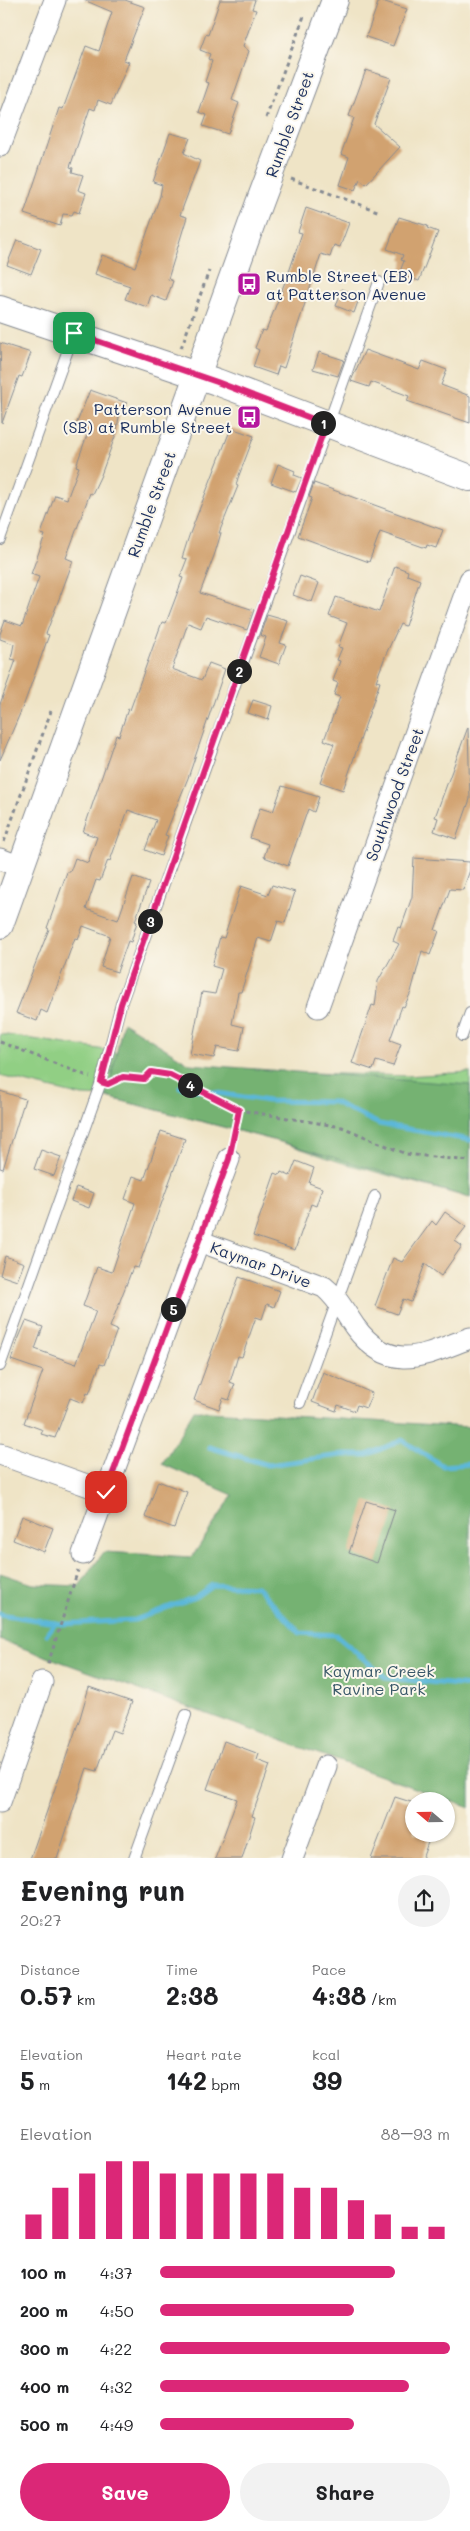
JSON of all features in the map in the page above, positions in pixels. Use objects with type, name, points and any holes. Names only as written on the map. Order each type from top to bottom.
[{"type":"street","points":[[0,146],[55,0]]},
{"type":"street","name":"Rumble Street","points":[[0,925],[11,863],[197,375],[334,0]]},
{"type":"street","points":[[0,309],[197,375],[470,478]]},
{"type":"street","name":"Southwood Street","points":[[318,1007],[463,620],[470,580]]},
{"type":"street","points":[[83,1554],[229,1159]]},
{"type":"street","name":"Kaymar Drive","points":[[199,1241],[318,1284],[337,1299],[357,1329],[369,1342],[383,1351],[399,1357],[419,1357],[470,1338]]},
{"type":"street","points":[[0,1454],[106,1492]]},
{"type":"street","points":[[0,1802],[42,1682]]},
{"type":"street","points":[[292,1858],[326,1766]]},
{"type":"lane","points":[[0,1366],[101,1082],[121,1004],[326,424],[379,282]]},
{"type":"lane","points":[[0,539],[74,333]]},
{"type":"lane","points":[[462,1036],[470,1013]]},
{"type":"lane","points":[[300,1403],[375,1196]]},
{"type":"lane","points":[[134,1858],[186,1715]]},
{"type":"path","points":[[288,178],[380,212]]},
{"type":"path","points":[[0,1042],[108,1084],[123,1077],[144,1079],[151,1072],[170,1075],[239,1110],[342,1127],[406,1154],[470,1161]]},
{"type":"path","points":[[229,1159],[239,1110]]},
{"type":"path","points":[[42,1682],[83,1554]]},
{"type":"green space","points":[[123,1022],[190,1064],[470,1085],[470,1198],[281,1142],[107,1097]]},
{"type":"green space","points":[[0,1034],[99,1049],[189,1069],[407,1076],[470,1072],[470,1198],[340,1162],[281,1142],[107,1097],[82,1096],[0,1076]]},
{"type":"green space","name":"Kaymar Creek Ravine Park","points":[[194,1410],[470,1427],[470,1808],[455,1803],[455,1792],[425,1792],[0,1640],[0,1573],[33,1584],[79,1586],[104,1552],[192,1557],[233,1495],[162,1464]]},
{"type":"building","points":[[84,0],[125,0],[145,7],[124,60],[129,62],[111,105],[98,100],[95,110],[90,108],[70,167],[73,168],[72,172],[83,175],[78,190],[86,193],[79,213],[74,211],[72,215],[63,214],[60,226],[24,214],[59,108],[63,109],[86,46],[99,51],[112,12]]},
{"type":"building","points":[[220,0],[255,0],[252,9],[256,10],[243,46],[249,51],[232,100],[239,103],[228,134],[203,126],[207,115],[199,112],[209,83],[205,82],[212,61],[208,59],[210,54],[200,50],[206,34],[208,35]]},
{"type":"building","points":[[379,0],[407,9],[393,46],[366,37]]},
{"type":"building","points":[[366,70],[391,78],[374,124],[400,147],[366,184],[360,179],[355,190],[340,185],[349,157],[341,154],[354,118],[349,116]]},
{"type":"building","points":[[170,133],[190,138],[184,153],[200,161],[180,215],[187,217],[168,279],[173,281],[166,301],[151,295],[147,307],[125,299],[130,286],[95,274],[102,255],[135,267],[160,196],[162,185],[153,182]]},
{"type":"building","points":[[306,208],[349,223],[340,247],[334,245],[330,257],[321,254],[284,368],[279,366],[276,375],[253,367],[259,350],[255,348],[262,330],[266,331],[290,269],[302,233],[298,232]]},
{"type":"building","points":[[399,217],[428,226],[427,228],[438,232],[419,281],[399,274],[404,261],[401,260],[403,255],[387,249]]},
{"type":"building","points":[[17,240],[41,249],[31,274],[7,265]]},
{"type":"building","points":[[342,289],[360,296],[354,313],[336,306]]},
{"type":"building","points":[[0,343],[31,353],[22,377],[19,376],[2,423]]},
{"type":"building","points":[[365,350],[419,370],[423,361],[447,370],[441,385],[470,396],[470,423],[407,401],[409,396],[371,382],[369,387],[351,381]]},
{"type":"building","points":[[319,352],[344,360],[338,376],[313,369]]},
{"type":"building","points":[[90,390],[127,403],[119,417],[116,434],[101,475],[92,494],[90,493],[66,558],[73,561],[46,634],[49,635],[24,704],[0,760],[0,704],[16,660],[11,659],[14,644],[0,639],[0,634],[5,620],[22,626],[39,577],[31,574],[45,535],[41,534],[55,495],[67,499],[79,467],[76,466],[87,435],[74,430]]},
{"type":"building","points":[[231,428],[254,436],[238,478],[236,485],[238,486],[219,533],[221,533],[215,553],[200,593],[254,610],[247,630],[206,616],[201,628],[188,623],[172,669],[202,680],[209,663],[225,669],[188,778],[165,835],[168,836],[161,856],[145,850],[156,820],[128,810],[110,861],[108,860],[100,881],[96,880],[86,909],[118,920],[133,877],[149,883],[135,921],[137,922],[131,942],[128,941],[117,972],[101,967],[110,936],[83,926],[78,939],[75,938],[47,1013],[41,1010],[37,1021],[16,1013],[49,929],[47,928],[67,872],[70,872],[75,858],[88,863],[97,837],[83,832],[116,735],[119,736],[162,622],[166,623],[183,578],[180,577],[187,559],[182,558],[189,536]]},
{"type":"building","points":[[278,464],[295,471],[294,475],[302,478],[296,492],[271,483]]},
{"type":"building","points":[[314,483],[443,530],[436,548],[427,545],[426,548],[380,532],[369,562],[298,536],[312,498],[309,497]]},
{"type":"building","points":[[395,566],[408,571],[407,575],[420,580],[405,626],[400,624],[376,681],[380,682],[343,790],[320,782],[334,744],[324,740],[340,697],[334,695],[338,683],[333,681],[340,661],[337,660],[342,648],[338,647],[347,623],[329,616],[336,597],[379,612]]},
{"type":"building","points":[[300,576],[319,583],[312,602],[293,595]]},
{"type":"building","points":[[267,615],[288,621],[280,643],[286,645],[279,664],[259,657],[266,637],[260,635]]},
{"type":"building","points":[[253,700],[272,706],[268,720],[248,713]]},
{"type":"building","points":[[468,727],[470,799],[456,839],[434,831],[438,818],[435,817]]},
{"type":"building","points":[[282,786],[319,797],[314,812],[308,809],[288,866],[264,857],[268,844],[250,838],[260,808],[273,812]]},
{"type":"building","points":[[414,858],[470,862],[470,870],[463,890],[450,889],[435,930],[439,931],[430,955],[422,951],[411,992],[404,1007],[402,1006],[390,1040],[401,1044],[393,1066],[376,1061],[373,1070],[352,1063],[372,1005],[375,1006],[378,981],[399,944],[393,941],[398,927],[401,928],[412,897]]},
{"type":"building","points":[[272,885],[295,892],[285,923],[278,921],[271,942],[258,938],[241,992],[238,992],[232,1024],[244,1027],[239,1051],[217,1047],[214,1058],[190,1054],[202,992],[215,994],[222,969],[212,966],[220,937],[224,938],[241,886],[268,895]]},
{"type":"building","points":[[0,1091],[25,1099],[3,1169],[0,1168]]},
{"type":"building","points":[[161,1131],[185,1139],[138,1268],[133,1267],[110,1327],[117,1330],[104,1365],[100,1364],[89,1394],[87,1393],[83,1403],[70,1398],[55,1438],[41,1434],[43,1430],[24,1423],[43,1371],[11,1360],[18,1340],[26,1321],[43,1327],[35,1349],[76,1364],[96,1311],[83,1306],[97,1267],[112,1272],[135,1203],[125,1199],[133,1176],[144,1180]]},
{"type":"building","points":[[41,1150],[61,1157],[54,1176],[34,1169]]},
{"type":"building","points":[[296,1161],[314,1168],[309,1183],[322,1188],[316,1206],[311,1204],[295,1250],[253,1236],[275,1173],[280,1175],[281,1172],[290,1176]]},
{"type":"building","points":[[76,1187],[94,1193],[89,1208],[71,1201]]},
{"type":"building","points":[[445,1212],[466,1227],[455,1241],[462,1246],[441,1276],[425,1264],[411,1302],[403,1299],[397,1314],[375,1306],[393,1258],[402,1262],[432,1221],[436,1225]]},
{"type":"building","points":[[5,1256],[24,1263],[17,1281],[0,1275]]},
{"type":"building","points":[[239,1277],[280,1291],[274,1307],[267,1304],[262,1319],[256,1317],[242,1357],[238,1356],[230,1382],[235,1384],[229,1400],[223,1398],[219,1409],[194,1400]]},
{"type":"building","points":[[323,1372],[372,1393],[366,1408],[357,1405],[355,1411],[338,1405],[336,1411],[312,1402]]},
{"type":"building","points":[[158,1481],[187,1492],[174,1528],[145,1517]]},
{"type":"building","points":[[366,1501],[395,1510],[377,1563],[349,1553]]},
{"type":"building","points":[[22,1516],[53,1528],[44,1552],[13,1540]]},
{"type":"building","points":[[89,1687],[132,1702],[120,1733],[112,1730],[97,1771],[87,1768],[57,1858],[30,1858],[80,1718]]},
{"type":"building","points":[[224,1741],[259,1754],[257,1760],[270,1765],[252,1816],[255,1817],[242,1858],[215,1858],[237,1799],[207,1789]]},
{"type":"building","points":[[395,1797],[405,1800],[405,1842],[428,1842],[422,1858],[371,1858]]},
{"type":"waterway","points":[[180,1087],[268,1101],[334,1102],[379,1124],[470,1140]]},
{"type":"waterway","points":[[209,1447],[268,1465],[341,1455],[367,1455],[402,1440],[443,1466],[470,1464]]},
{"type":"waterway","points":[[0,1614],[61,1624],[135,1620],[195,1597],[212,1585],[257,1587],[300,1633],[336,1635],[386,1678],[470,1686]]},
{"type":"waterway","points":[[47,1634],[55,1623]]},
{"type":"place","name":"Rumble Street (EB) at Patterson Avenue","points":[[249,284]]},
{"type":"place","name":"Patterson Avenue (SB) at Rumble Street","points":[[249,417]]},
{"type":"route","points":[[74,333],[217,382],[326,424],[121,1004],[101,1082],[108,1084],[123,1077],[144,1079],[151,1072],[170,1075],[239,1110],[229,1159],[106,1492]]}]
